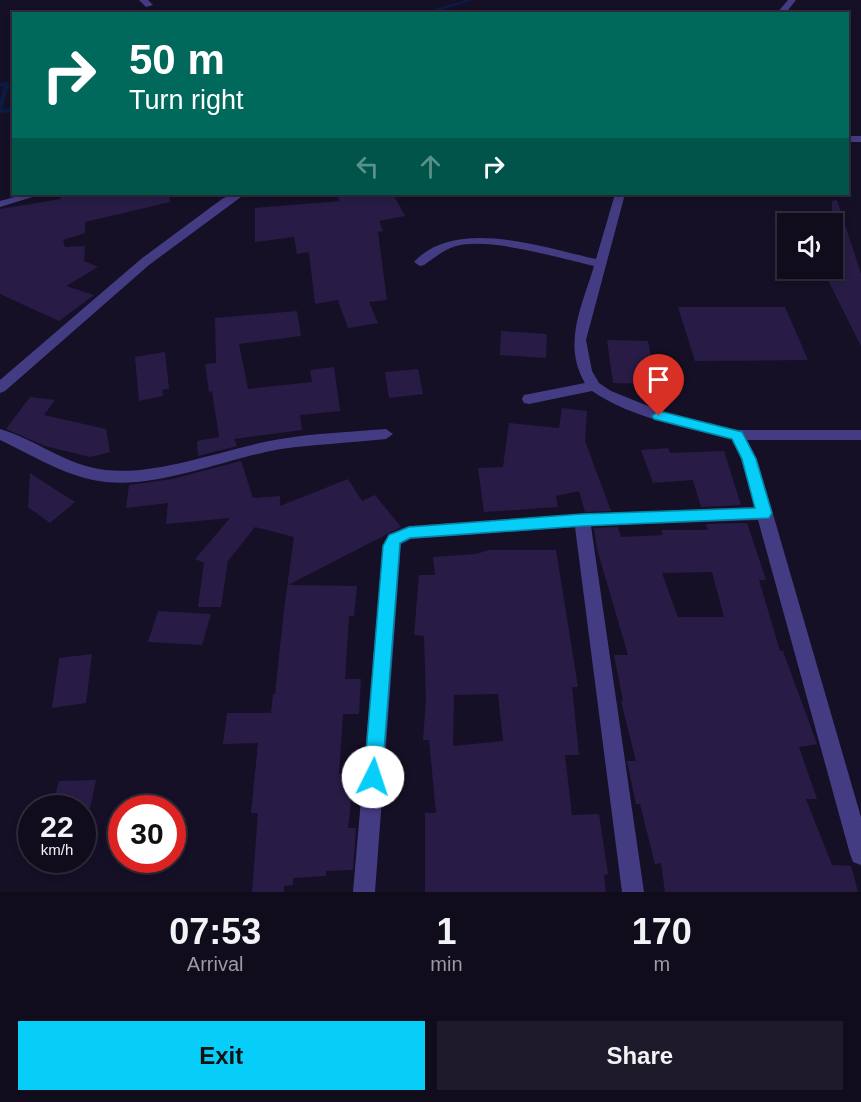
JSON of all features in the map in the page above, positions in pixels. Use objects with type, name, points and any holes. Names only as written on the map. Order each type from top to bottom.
[{"type":"street","points":[[782,12],[792,0]]},
{"type":"street","points":[[0,204],[33,195]]},
{"type":"street","points":[[0,388],[145,262],[225,201],[238,195]]},
{"type":"street","points":[[620,195],[579,340],[585,371],[594,386],[606,394],[659,416],[737,435],[861,435]]},
{"type":"street","points":[[420,262],[443,247],[457,242],[480,242],[599,263]]},
{"type":"street","points":[[529,399],[594,386]]},
{"type":"street","points":[[0,434],[79,471],[107,476],[134,476],[208,462],[281,444],[386,434]]},
{"type":"street","points":[[737,435],[749,459],[861,854]]},
{"type":"street","points":[[364,892],[391,546],[394,539],[409,533],[582,520],[764,513]]},
{"type":"street","points":[[582,520],[633,892]]},
{"type":"building","points":[[60,195],[169,195],[170,202],[85,222],[85,233],[63,240],[65,247],[85,246],[84,261],[98,267],[66,286],[94,295],[59,321],[0,294],[0,209],[61,199]]},
{"type":"building","points":[[337,195],[394,195],[405,216],[379,221],[383,231],[378,232],[387,300],[369,302],[378,323],[348,328],[338,300],[315,304],[309,252],[297,254],[294,237],[255,242],[255,208],[340,201]]},
{"type":"building","points":[[837,200],[841,213],[832,213],[832,201]]},
{"type":"building","points":[[843,218],[861,274],[861,346],[828,279],[843,279]]},
{"type":"building","points":[[678,307],[785,307],[808,360],[695,361]]},
{"type":"building","points":[[297,311],[301,336],[239,344],[248,389],[312,382],[310,370],[334,367],[340,411],[300,415],[302,430],[234,439],[237,446],[198,456],[197,441],[219,437],[205,364],[216,363],[215,318]]},
{"type":"building","points":[[501,331],[547,334],[546,358],[500,355]]},
{"type":"building","points":[[607,340],[648,341],[657,384],[613,383]]},
{"type":"building","points":[[165,352],[169,389],[162,390],[163,396],[139,401],[135,357]]},
{"type":"building","points":[[418,369],[423,394],[389,398],[385,372]]},
{"type":"building","points":[[30,397],[55,400],[44,415],[106,429],[110,452],[90,457],[45,446],[6,429]]},
{"type":"building","points":[[562,408],[587,411],[585,441],[611,511],[585,512],[579,491],[556,496],[558,507],[484,512],[478,468],[503,467],[509,423],[559,428]]},
{"type":"building","points":[[668,448],[670,453],[724,451],[741,505],[701,507],[693,480],[653,483],[641,450]]},
{"type":"building","points":[[241,461],[253,498],[280,496],[280,506],[348,479],[362,501],[375,495],[401,527],[288,585],[357,586],[354,616],[349,616],[345,679],[361,679],[359,714],[343,714],[339,774],[354,775],[348,828],[356,828],[353,870],[326,871],[326,876],[293,878],[293,885],[284,886],[284,892],[252,892],[258,813],[251,813],[258,743],[223,744],[227,713],[271,713],[294,537],[255,527],[228,561],[221,607],[198,607],[204,563],[195,559],[230,518],[166,524],[168,503],[126,508],[129,485],[172,479]]},
{"type":"building","points":[[30,473],[75,502],[50,523],[28,507]]},
{"type":"building","points":[[747,523],[766,580],[759,580],[780,651],[783,651],[817,744],[799,747],[817,799],[806,799],[832,865],[851,866],[858,892],[665,892],[661,863],[655,864],[640,804],[636,804],[627,761],[636,761],[621,701],[623,701],[614,655],[628,655],[597,549],[594,528],[618,527],[621,537],[663,535],[661,530],[708,530],[706,524]],"holes":[[[712,572],[724,617],[678,617],[662,573]]]},
{"type":"building","points":[[489,550],[556,550],[578,687],[572,687],[579,755],[565,755],[572,815],[599,814],[608,874],[604,875],[606,892],[425,892],[425,813],[436,813],[429,740],[423,740],[426,700],[424,636],[414,635],[419,575],[435,575],[433,557],[476,554]],"holes":[[[498,694],[503,741],[453,746],[454,695]]]},
{"type":"building","points":[[158,611],[211,614],[202,645],[148,642]]},
{"type":"building","points":[[92,654],[86,703],[52,708],[59,658]]},
{"type":"building","points":[[96,780],[93,795],[55,795],[59,781]]},
{"type":"waterway","points":[[433,12],[471,0]]},
{"type":"waterway","points":[[0,85],[7,84],[0,109]]},
{"type":"waterway","points":[[0,111],[12,110]]},
{"type":"route","points":[[373,777],[391,546],[394,539],[409,533],[582,520],[764,513],[749,459],[737,435],[659,416]]}]
